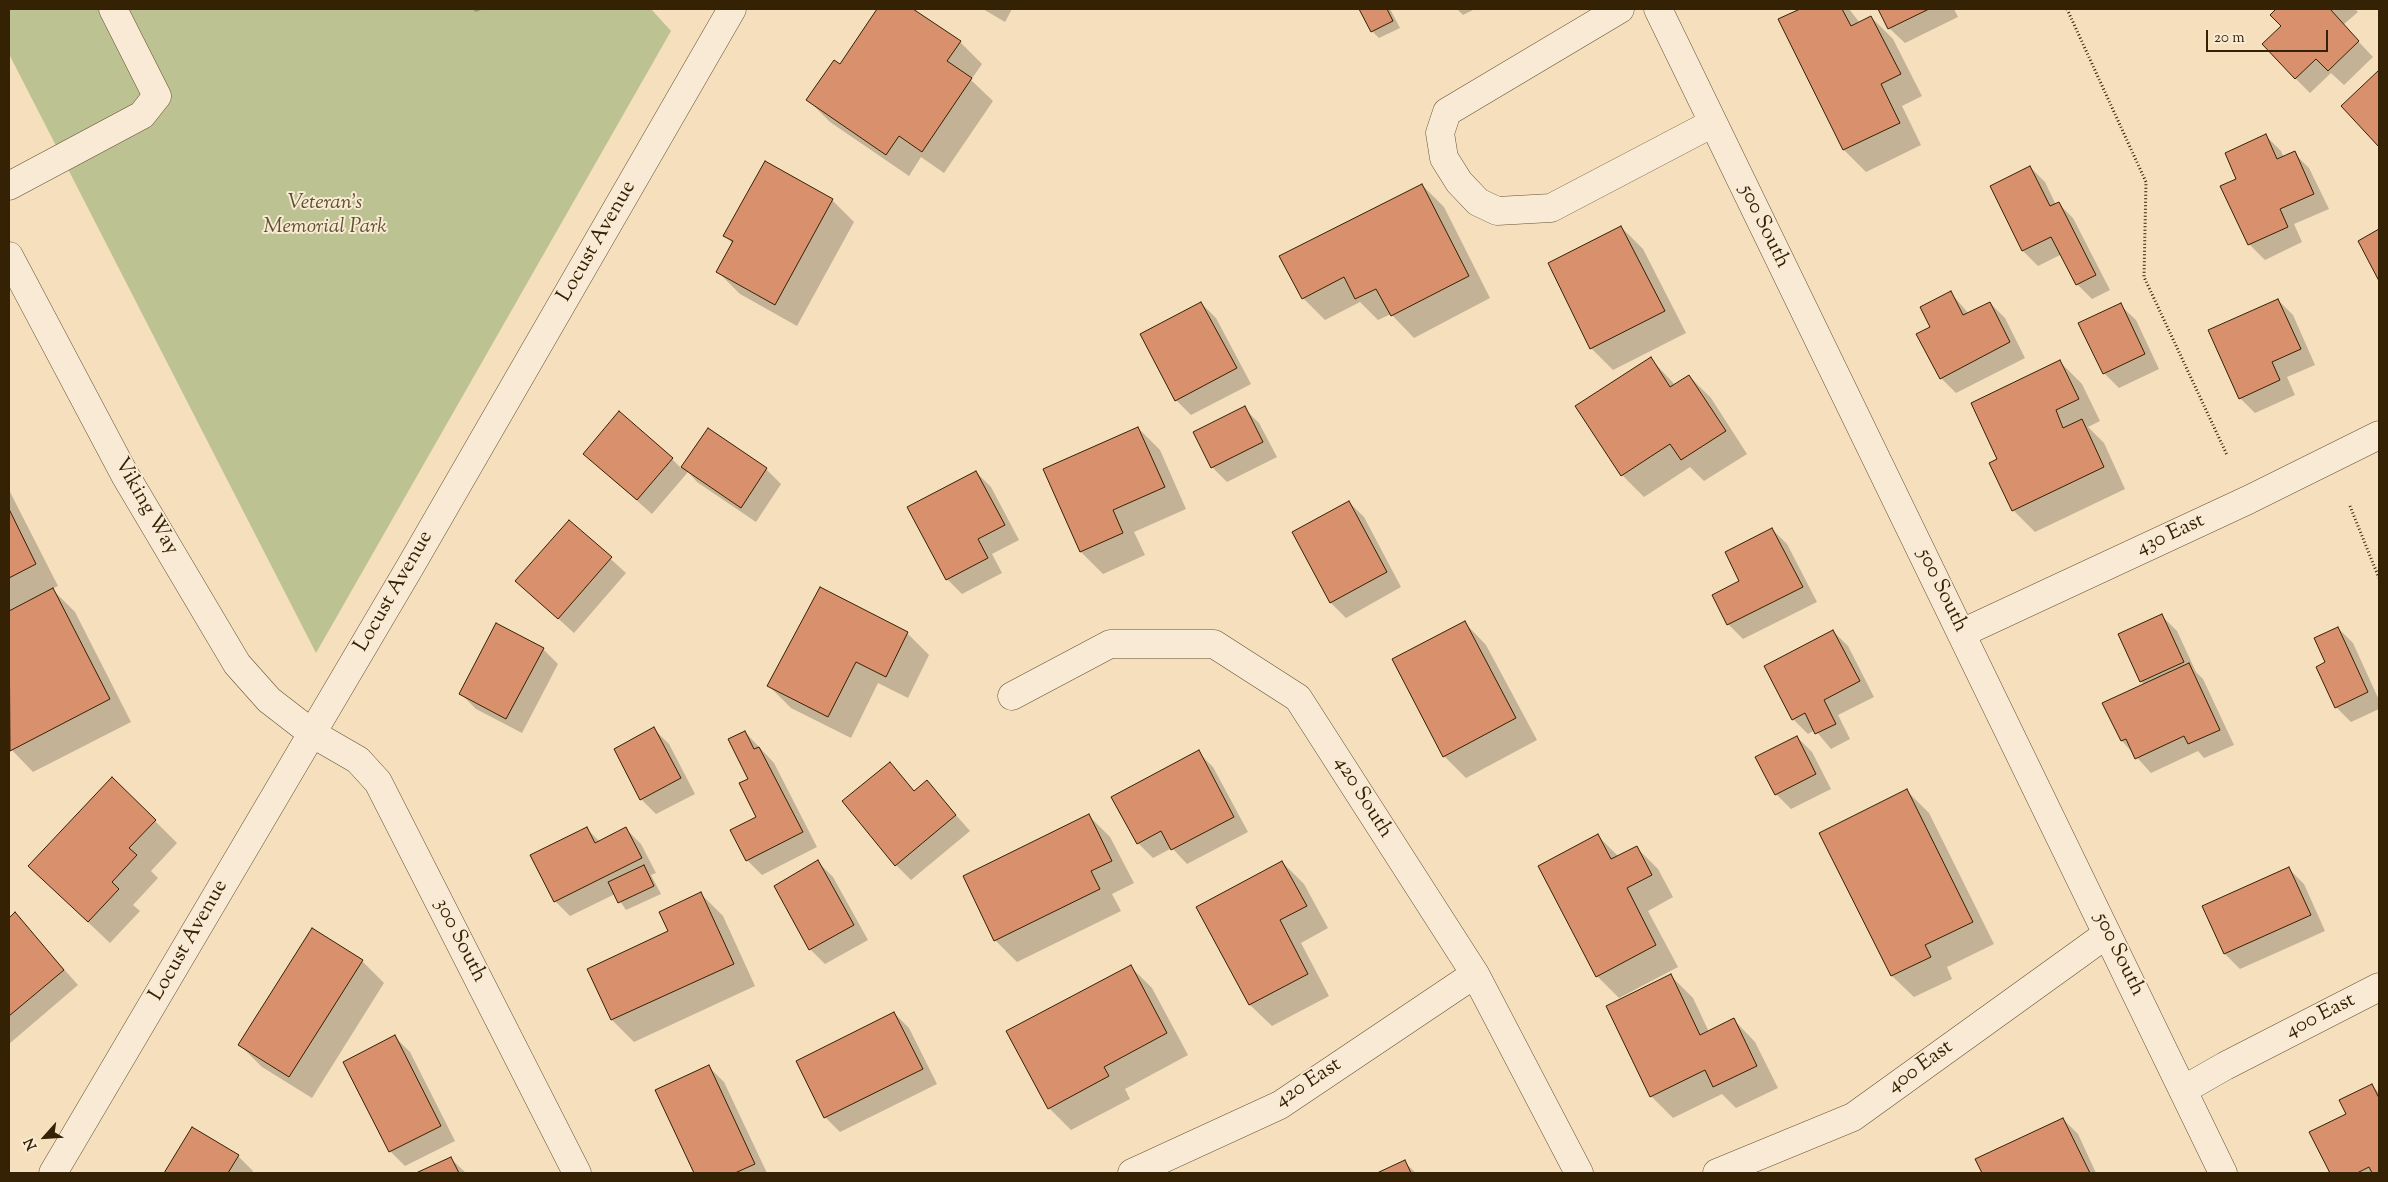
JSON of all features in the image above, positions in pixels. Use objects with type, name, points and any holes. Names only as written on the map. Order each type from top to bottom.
[{"type":"street","points":[[9,186],[142,114],[157,96],[114,9]]},
{"type":"street","name":"Locust Avenue","points":[[53,1173],[313,734],[732,9]]},
{"type":"street","points":[[1620,9],[1447,112],[1440,133],[1444,158],[1459,182],[1478,202],[1497,211],[1551,208],[1713,123]]},
{"type":"street","name":"500 South","points":[[1658,9],[2224,1173]]},
{"type":"street","name":"Viking Way","points":[[9,256],[125,475],[237,664],[270,700],[313,734]]},
{"type":"street","name":"430 East","points":[[1962,634],[2248,500],[2379,435]]},
{"type":"street","name":"420 South","points":[[1012,696],[1110,644],[1214,644],[1298,698],[1475,974],[1579,1173]]},
{"type":"street","name":"300 South","points":[[313,734],[358,760],[378,782],[577,1173]]},
{"type":"street","name":"400 East","points":[[1717,1173],[1853,1117],[2107,934]]},
{"type":"street","name":"420 East","points":[[1132,1173],[1280,1105],[1475,974]]},
{"type":"street","name":"400 East","points":[[2183,1090],[2225,1066],[2379,987]]},
{"type":"path","points":[[2067,9],[2146,182],[2144,277],[2227,454]]},
{"type":"path","points":[[2350,506],[2379,578]]},
{"type":"green space","name":"Veteran's Memorial Park","points":[[9,9],[651,9],[671,31],[316,653],[9,54]]},
{"type":"building","points":[[877,9],[913,9],[961,41],[947,61],[972,78],[922,152],[899,136],[886,155],[806,100],[834,60],[840,64]]},
{"type":"building","points":[[1359,9],[1387,9],[1393,21],[1371,32]]},
{"type":"building","points":[[1800,9],[1842,9],[1851,26],[1871,16],[1901,74],[1881,84],[1900,123],[1843,150],[1778,19]]},
{"type":"building","points":[[1878,9],[1929,9],[1888,29]]},
{"type":"building","points":[[2276,9],[2330,9],[2359,41],[2328,71],[2316,59],[2295,79],[2262,44],[2281,26],[2270,15]]},
{"type":"building","points":[[2379,70],[2379,147],[2341,106]]},
{"type":"building","points":[[2266,134],[2277,159],[2295,151],[2314,194],[2280,209],[2288,227],[2248,245],[2220,186],[2236,179],[2225,153]]},
{"type":"building","points":[[765,161],[833,199],[775,305],[716,272],[733,241],[723,236]]},
{"type":"building","points":[[2030,166],[2050,206],[2059,202],[2096,275],[2076,285],[2051,237],[2022,251],[1990,186]]},
{"type":"building","points":[[1422,184],[1469,276],[1391,316],[1376,289],[1355,299],[1344,277],[1302,299],[1279,256]]},
{"type":"building","points":[[1621,226],[1665,311],[1590,349],[1548,263]]},
{"type":"building","points":[[2379,229],[2379,281],[2358,241]]},
{"type":"building","points":[[1951,291],[1963,315],[1990,302],[2010,342],[1940,379],[1916,334],[1930,327],[1920,307]]},
{"type":"building","points":[[2278,299],[2301,349],[2272,362],[2280,380],[2239,399],[2208,330]]},
{"type":"building","points":[[1201,302],[1237,368],[1175,401],[1140,334]]},
{"type":"building","points":[[2121,303],[2145,354],[2103,374],[2078,323]]},
{"type":"building","points":[[1651,357],[1670,387],[1689,375],[1726,431],[1681,460],[1670,444],[1621,476],[1575,406]]},
{"type":"building","points":[[2060,360],[2079,399],[2056,410],[2063,428],[2082,419],[2104,467],[2012,511],[1989,463],[1997,459],[1971,403]]},
{"type":"building","points":[[1245,406],[1263,442],[1211,468],[1193,432]]},
{"type":"building","points":[[619,411],[673,458],[637,500],[583,454]]},
{"type":"building","points":[[1138,427],[1165,487],[1113,510],[1123,533],[1080,552],[1043,469]]},
{"type":"building","points":[[708,428],[767,468],[741,508],[681,467]]},
{"type":"building","points":[[976,471],[1005,525],[978,539],[988,558],[946,580],[907,507]]},
{"type":"building","points":[[1349,501],[1387,572],[1330,603],[1292,532]]},
{"type":"building","points":[[9,509],[36,564],[9,578]]},
{"type":"building","points":[[569,520],[612,557],[558,619],[515,581]]},
{"type":"building","points":[[1772,528],[1803,587],[1727,625],[1712,595],[1739,581],[1725,552]]},
{"type":"building","points":[[820,587],[908,632],[886,677],[856,662],[828,717],[767,686]]},
{"type":"building","points":[[53,588],[110,699],[10,751],[9,611]]},
{"type":"building","points":[[2162,614],[2184,662],[2140,682],[2118,634]]},
{"type":"building","points":[[1465,621],[1516,718],[1443,757],[1392,659]]},
{"type":"building","points":[[496,623],[544,648],[506,719],[459,694]]},
{"type":"building","points":[[2338,627],[2368,692],[2335,708],[2316,667],[2325,662],[2314,638]]},
{"type":"building","points":[[1833,630],[1860,681],[1824,700],[1836,724],[1815,734],[1805,713],[1792,720],[1764,666]]},
{"type":"building","points":[[2189,663],[2220,730],[2188,744],[2184,736],[2135,759],[2126,739],[2121,741],[2102,703]]},
{"type":"building","points":[[654,727],[681,778],[640,800],[614,749]]},
{"type":"building","points":[[745,731],[754,749],[759,747],[803,832],[746,861],[730,830],[756,817],[739,783],[748,779],[728,739]]},
{"type":"building","points":[[1797,736],[1816,774],[1775,795],[1755,757]]},
{"type":"building","points":[[1199,750],[1234,817],[1171,850],[1161,831],[1137,844],[1111,797]]},
{"type":"building","points":[[890,762],[914,791],[927,780],[956,815],[895,866],[842,801]]},
{"type":"building","points":[[112,777],[156,820],[129,848],[137,855],[112,882],[119,889],[88,922],[28,866]]},
{"type":"building","points":[[1907,789],[1973,922],[1925,945],[1931,957],[1891,976],[1819,833]]},
{"type":"building","points":[[1089,814],[1112,861],[1091,871],[1100,889],[994,941],[963,876]]},
{"type":"building","points":[[587,827],[595,843],[626,827],[642,858],[554,902],[530,855]]},
{"type":"building","points":[[1598,834],[1611,859],[1637,846],[1652,875],[1627,888],[1656,945],[1596,977],[1538,866]]},
{"type":"building","points":[[818,860],[854,925],[809,950],[774,886]]},
{"type":"building","points":[[1282,861],[1307,906],[1280,920],[1308,974],[1249,1005],[1196,907]]},
{"type":"building","points":[[644,865],[654,886],[618,903],[608,882]]},
{"type":"building","points":[[2289,867],[2311,915],[2224,954],[2202,906]]},
{"type":"building","points":[[701,892],[734,964],[611,1020],[587,969],[668,931],[659,912]]},
{"type":"building","points":[[15,912],[64,970],[9,1016],[9,918]]},
{"type":"building","points":[[312,928],[363,960],[289,1077],[238,1045]]},
{"type":"building","points":[[1131,965],[1167,1033],[1104,1067],[1109,1076],[1048,1109],[1006,1031]]},
{"type":"building","points":[[1671,974],[1700,1035],[1734,1018],[1757,1066],[1713,1087],[1705,1070],[1650,1097],[1606,1006]]},
{"type":"building","points":[[894,1012],[923,1069],[824,1118],[796,1061]]},
{"type":"building","points":[[395,1035],[441,1126],[389,1152],[343,1062]]},
{"type":"building","points":[[709,1065],[755,1164],[735,1173],[694,1173],[655,1090]]},
{"type":"building","points":[[2372,1084],[2379,1098],[2379,1173],[2372,1173],[2369,1167],[2357,1173],[2330,1173],[2309,1132],[2346,1114],[2339,1100]]},
{"type":"building","points":[[2063,1118],[2090,1173],[1982,1173],[1975,1159]]},
{"type":"building","points":[[192,1127],[239,1155],[228,1173],[164,1173]]},
{"type":"building","points":[[451,1157],[459,1173],[416,1173]]},
{"type":"building","points":[[1405,1160],[1411,1173],[1377,1173]]}]
